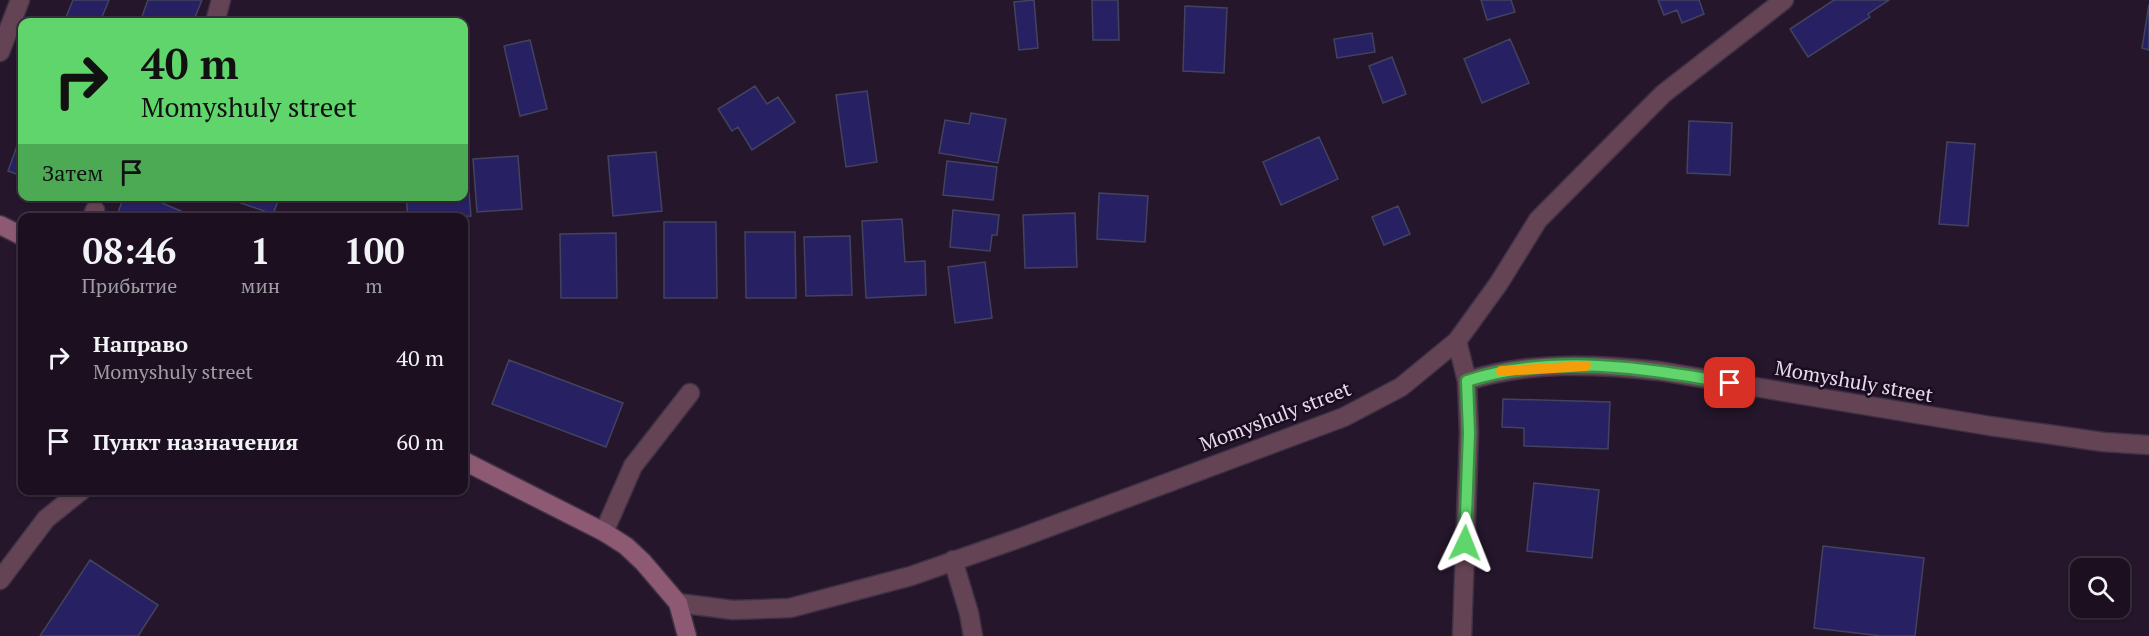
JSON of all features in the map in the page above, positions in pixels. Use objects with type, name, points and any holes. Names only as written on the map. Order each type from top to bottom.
[{"type":"main road","points":[[0,225],[18,234]]},
{"type":"main road","points":[[468,462],[604,532],[626,546],[678,603],[687,636]]},
{"type":"street","points":[[0,52],[20,0]]},
{"type":"street","points":[[216,18],[221,0]]},
{"type":"street","name":"Momyshuly street","points":[[678,603],[733,610],[790,608],[911,576],[1017,539],[1344,417],[1401,387],[1457,341],[1499,283],[1538,220],[1663,94],[1784,0]]},
{"type":"street","points":[[1457,341],[1467,381],[1469,433],[1462,636]]},
{"type":"street","name":"Momyshuly street","points":[[1467,381],[1494,372],[1523,369],[1614,366],[1659,371],[1990,426],[2103,442],[2149,445]]},
{"type":"street","points":[[604,532],[633,466],[690,393]]},
{"type":"street","points":[[0,580],[46,519],[76,495]]},
{"type":"street","points":[[953,560],[969,613],[973,636]]},
{"type":"building","points":[[73,0],[109,0],[102,18],[66,18]]},
{"type":"building","points":[[148,0],[202,0],[195,18],[141,18]]},
{"type":"building","points":[[1034,0],[1038,48],[1019,50],[1014,2]]},
{"type":"building","points":[[1092,0],[1118,0],[1119,40],[1093,40]]},
{"type":"building","points":[[1481,0],[1511,0],[1515,12],[1487,20]]},
{"type":"building","points":[[1658,0],[1699,0],[1704,14],[1682,23],[1677,10],[1664,15]]},
{"type":"building","points":[[1834,0],[1889,0],[1868,14],[1870,17],[1808,57],[1790,29]]},
{"type":"building","points":[[2149,4],[2149,50],[2142,48]]},
{"type":"building","points":[[1185,6],[1227,8],[1224,73],[1183,71]]},
{"type":"building","points":[[1372,33],[1375,52],[1337,58],[1334,39]]},
{"type":"building","points":[[1510,39],[1529,83],[1482,103],[1464,59]]},
{"type":"building","points":[[530,40],[547,109],[520,116],[504,46]]},
{"type":"building","points":[[1392,57],[1406,94],[1383,103],[1369,66]]},
{"type":"building","points":[[755,86],[767,104],[778,97],[795,122],[752,150],[738,127],[732,131],[718,109]]},
{"type":"building","points":[[867,91],[877,162],[846,167],[836,95]]},
{"type":"building","points":[[971,113],[1006,119],[998,163],[939,153],[945,120],[969,124]]},
{"type":"building","points":[[1689,121],[1732,123],[1730,175],[1687,173]]},
{"type":"building","points":[[1319,137],[1338,179],[1281,205],[1263,162]]},
{"type":"building","points":[[1947,142],[1975,144],[1968,226],[1939,224]]},
{"type":"building","points":[[18,143],[18,175],[8,171]]},
{"type":"building","points":[[656,152],[662,211],[613,216],[608,156]]},
{"type":"building","points":[[518,156],[522,209],[477,212],[473,159]]},
{"type":"building","points":[[947,161],[997,167],[993,200],[943,195]]},
{"type":"building","points":[[468,181],[471,216],[468,216],[468,213],[408,213],[406,201],[468,201]]},
{"type":"building","points":[[1099,193],[1148,196],[1145,242],[1097,239]]},
{"type":"building","points":[[122,201],[158,201],[185,213],[118,213]]},
{"type":"building","points":[[235,201],[278,201],[273,213]]},
{"type":"building","points":[[1398,206],[1410,234],[1384,245],[1372,217]]},
{"type":"building","points":[[953,210],[999,215],[997,235],[992,235],[990,251],[950,247]]},
{"type":"building","points":[[1075,213],[1077,267],[1025,268],[1023,215]]},
{"type":"building","points":[[902,219],[905,262],[925,261],[926,295],[866,298],[862,221]]},
{"type":"building","points":[[664,222],[716,222],[717,298],[664,298]]},
{"type":"building","points":[[745,232],[795,232],[796,298],[746,298]]},
{"type":"building","points":[[616,233],[617,298],[561,298],[560,234]]},
{"type":"building","points":[[850,236],[852,295],[806,296],[804,237]]},
{"type":"building","points":[[985,262],[992,318],[955,323],[948,267]]},
{"type":"building","points":[[509,360],[623,403],[606,447],[492,404]]},
{"type":"building","points":[[1503,399],[1610,402],[1608,449],[1524,446],[1524,428],[1502,427]]},
{"type":"building","points":[[1534,483],[1599,490],[1592,558],[1527,551]]},
{"type":"building","points":[[1823,546],[1924,558],[1915,636],[1882,636],[1814,628]]},
{"type":"building","points":[[90,560],[158,605],[138,636],[40,636]]},
{"type":"slow traffic","points":[[1501,371],[1586,366]]},
{"type":"route","points":[[1465,543],[1469,433],[1467,381],[1494,372],[1523,369],[1614,366],[1730,383]]}]
